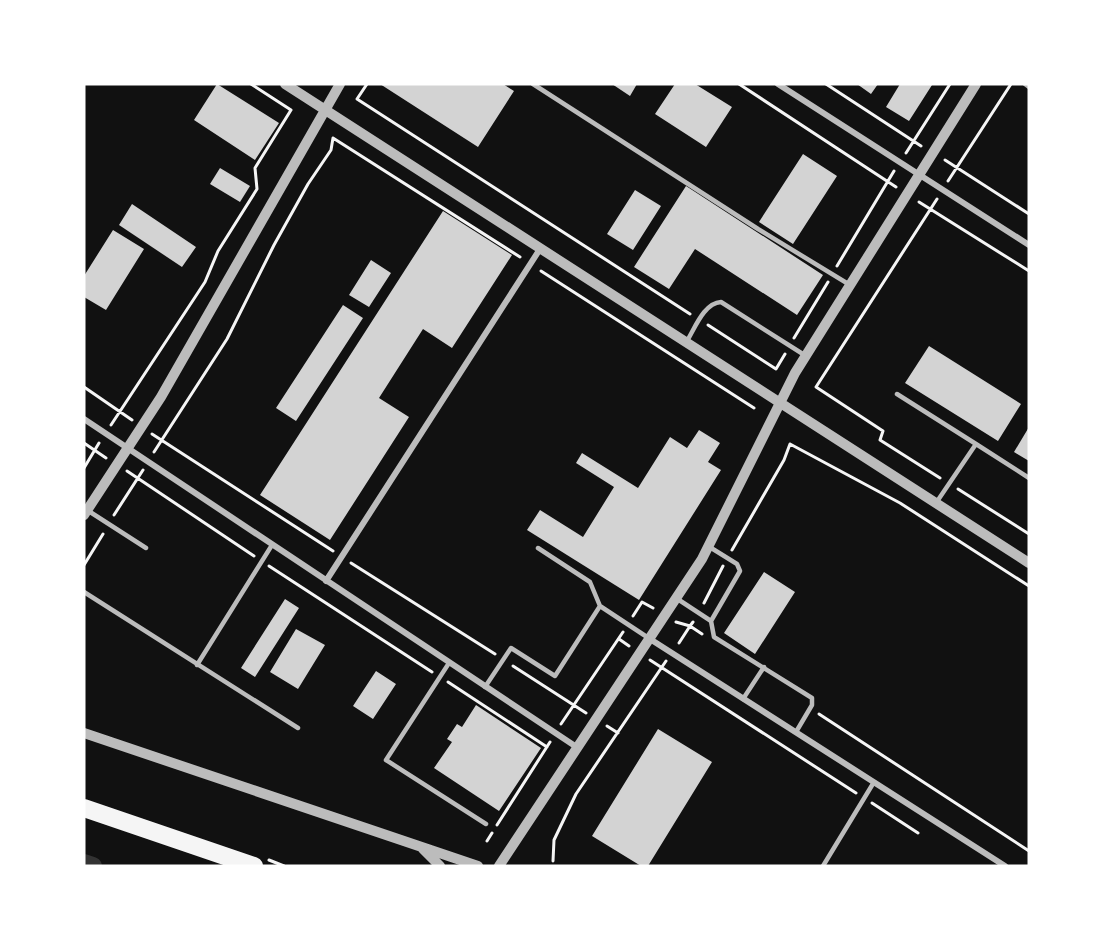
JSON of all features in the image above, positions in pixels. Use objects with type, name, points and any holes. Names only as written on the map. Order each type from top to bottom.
[{"type":"highway","points":[[84,808],[254,866]]},
{"type":"street","points":[[285,84],[1029,563]]},
{"type":"street","points":[[86,512],[141,427],[265,218],[340,84]]},
{"type":"street","points":[[778,84],[1029,245]]},
{"type":"street","points":[[499,866],[650,639],[708,546],[806,356],[976,84]]},
{"type":"street","points":[[326,581],[540,249]]},
{"type":"street","points":[[84,419],[578,748]]},
{"type":"street","points":[[650,639],[1005,866]]},
{"type":"street","points":[[84,733],[478,866]]},
{"type":"street","points":[[421,847],[440,866]]},
{"type":"lane","points":[[533,84],[850,285]]},
{"type":"lane","points":[[1025,84],[1029,87]]},
{"type":"lane","points":[[686,342],[713,302],[721,302],[806,356]]},
{"type":"lane","points":[[897,394],[1029,478]]},
{"type":"lane","points":[[936,503],[976,444]]},
{"type":"lane","points":[[86,512],[146,548]]},
{"type":"lane","points":[[197,664],[272,545]]},
{"type":"lane","points":[[708,546],[737,564],[740,571],[711,621],[714,637],[812,698],[810,708],[796,732]]},
{"type":"lane","points":[[538,548],[590,582],[600,606],[650,639]]},
{"type":"lane","points":[[84,592],[298,728]]},
{"type":"lane","points":[[676,598],[711,621]]},
{"type":"lane","points":[[485,687],[511,648],[555,676],[600,606]]},
{"type":"lane","points":[[449,663],[386,760],[486,824]]},
{"type":"lane","points":[[743,699],[764,667]]},
{"type":"lane","points":[[823,866],[874,782]]},
{"type":"path","points":[[84,468],[205,282],[218,251],[257,189],[255,168],[291,110],[251,84]]},
{"type":"path","points":[[367,84],[357,99],[776,369],[887,182],[950,84]]},
{"type":"path","points":[[740,84],[887,182],[1029,271]]},
{"type":"path","points":[[1011,84],[816,387],[883,431],[880,440],[1029,534]]},
{"type":"path","points":[[84,565],[227,339],[273,245],[308,184],[331,150],[333,138],[754,408]]},
{"type":"path","points":[[84,387],[161,441],[618,733]]},
{"type":"path","points":[[553,861],[554,840],[566,812],[594,764],[618,733],[698,613],[784,460],[790,444],[900,503],[1029,586]]},
{"type":"path","points":[[137,478],[547,747]]},
{"type":"path","points":[[487,841],[642,602],[682,626],[690,626],[710,640]]},
{"type":"path","points":[[662,668],[918,833]]},
{"type":"path","points":[[810,708],[1029,850]]},
{"type":"building","points":[[217,84],[279,123],[255,160],[194,120]]},
{"type":"building","points":[[380,84],[503,84],[514,91],[478,147]]},
{"type":"building","points":[[612,84],[637,84],[630,96]]},
{"type":"building","points":[[675,84],[695,84],[732,107],[706,147],[655,114]]},
{"type":"building","points":[[857,84],[878,84],[871,94]]},
{"type":"building","points":[[900,84],[932,85],[909,121],[886,107]]},
{"type":"building","points":[[803,154],[837,176],[793,244],[759,222]]},
{"type":"building","points":[[220,168],[250,186],[240,202],[210,184]]},
{"type":"building","points":[[686,186],[823,275],[797,315],[695,249],[669,289],[634,267]]},
{"type":"building","points":[[635,190],[661,206],[633,250],[607,234]]},
{"type":"building","points":[[132,204],[196,247],[182,267],[119,225]]},
{"type":"building","points":[[443,211],[512,255],[452,348],[423,329],[379,398],[409,417],[330,540],[260,495]]},
{"type":"building","points":[[113,230],[144,249],[106,310],[84,297],[84,276]]},
{"type":"building","points":[[371,260],[391,273],[369,307],[349,295]]},
{"type":"building","points":[[343,305],[363,318],[296,421],[276,408]]},
{"type":"building","points":[[929,346],[1021,404],[998,441],[905,383]]},
{"type":"building","points":[[1029,427],[1029,461],[1014,452]]},
{"type":"building","points":[[699,430],[720,443],[708,462],[721,470],[639,600],[527,530],[540,510],[583,537],[614,487],[576,463],[582,453],[638,488],[670,437],[687,448]]},
{"type":"building","points":[[764,572],[795,592],[755,654],[724,633]]},
{"type":"building","points":[[285,599],[299,608],[255,677],[241,668]]},
{"type":"building","points":[[296,629],[325,645],[298,689],[270,672]]},
{"type":"building","points":[[376,671],[396,684],[373,719],[353,706]]},
{"type":"building","points":[[476,705],[541,748],[499,811],[434,768],[452,742],[447,739],[457,724],[462,727]]},
{"type":"building","points":[[658,729],[712,762],[648,866],[641,866],[592,836]]},
{"type":"waterway","points":[[84,863],[93,866]]}]
